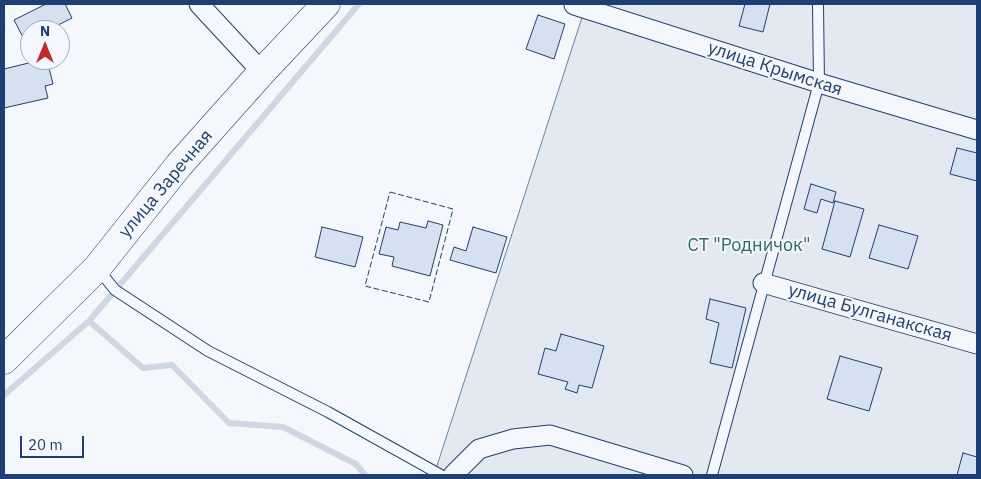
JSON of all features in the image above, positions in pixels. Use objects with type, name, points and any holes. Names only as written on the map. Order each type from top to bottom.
[{"type":"street","points":[[199,4],[262,72]]},
{"type":"street","name":"улица Заречная","points":[[4,360],[97,268],[180,165],[262,72],[326,4]]},
{"type":"street","name":"улица Крымская","points":[[574,5],[819,83],[977,130]]},
{"type":"street","name":"улица Булганакская","points":[[763,283],[977,344]]},
{"type":"street","points":[[453,475],[479,449],[513,439],[550,435],[683,475]]},
{"type":"lane","points":[[712,475],[819,83],[818,4]]},
{"type":"lane","points":[[97,268],[116,290],[208,351],[328,412],[441,475]]},
{"type":"green space","name":"СТ \"Родничок\"","points":[[585,4],[977,4],[977,475],[434,475]]},
{"type":"building","points":[[46,4],[65,4],[72,18],[68,20],[20,20],[20,31],[14,20]]},
{"type":"building","points":[[745,4],[770,4],[763,32],[739,26]]},
{"type":"building","points":[[538,15],[565,24],[554,59],[526,49]]},
{"type":"building","points":[[20,65],[20,70],[50,70],[53,84],[45,86],[48,98],[4,108],[4,69]]},
{"type":"building","points":[[957,148],[977,153],[977,181],[950,174]]},
{"type":"building","points":[[811,184],[836,192],[833,203],[821,199],[817,213],[804,209]]},
{"type":"building","points":[[835,201],[864,209],[850,257],[822,249]]},
{"type":"building","points":[[428,221],[443,225],[430,276],[392,266],[394,257],[379,254],[386,227],[398,230],[400,222],[426,228]]},
{"type":"building","points":[[879,225],[918,236],[908,269],[869,258]]},
{"type":"building","points":[[322,227],[363,237],[355,267],[315,257]]},
{"type":"building","points":[[473,227],[507,237],[496,273],[450,260],[454,247],[466,251]]},
{"type":"building","points":[[710,299],[746,308],[732,368],[710,363],[719,323],[706,319]]},
{"type":"building","points":[[561,334],[604,346],[592,388],[579,385],[577,393],[565,389],[568,382],[538,374],[545,348],[556,351]]},
{"type":"building","points":[[840,356],[882,368],[869,411],[827,399]]},
{"type":"building","points":[[963,453],[977,457],[977,475],[957,475]]},
{"type":"waterway","points":[[4,395],[89,321],[359,4]]},
{"type":"waterway","points":[[89,321],[143,368],[172,365],[229,423],[283,427],[356,464],[365,475]]},
{"type":"fence","points":[[390,192],[453,209],[429,302],[365,286],[390,192]]}]
